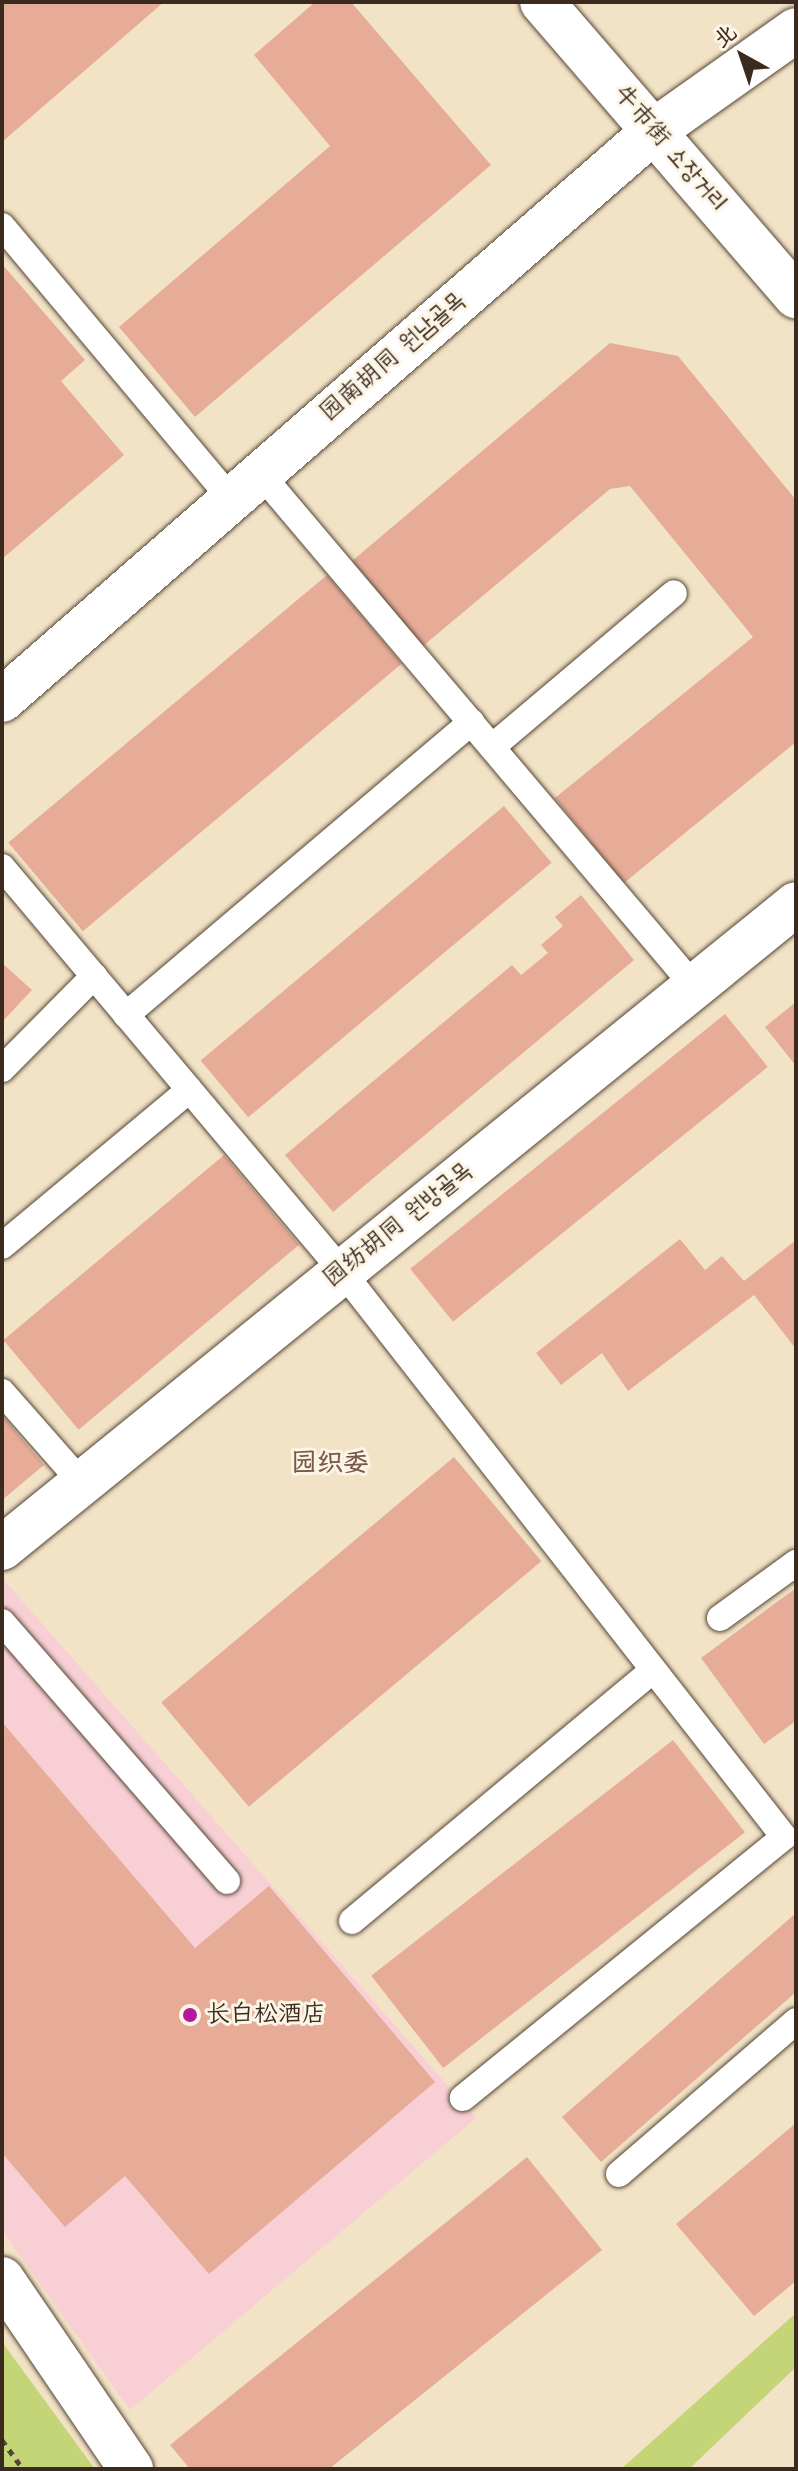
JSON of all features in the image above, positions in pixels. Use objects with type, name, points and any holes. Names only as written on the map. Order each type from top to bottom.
[{"type":"street","name":"牛市街 소장거리","points":[[542,2],[796,296]]},
{"type":"street","name":"园南胡同 원남골목","points":[[2,700],[244,485],[655,130],[796,30]]},
{"type":"street","name":"园纺胡同 원방골목","points":[[2,1548],[796,904]]},
{"type":"street","points":[[2,2279],[131,2469]]},
{"type":"lane","points":[[2,226],[471,722],[693,985]]},
{"type":"lane","points":[[492,747],[674,593]]},
{"type":"lane","points":[[126,1015],[471,722]]},
{"type":"lane","points":[[2,867],[342,1271],[784,1837],[463,2098]]},
{"type":"lane","points":[[2,1069],[94,976]]},
{"type":"lane","points":[[2,1246],[189,1090]]},
{"type":"lane","points":[[2,1392],[81,1482]]},
{"type":"lane","points":[[720,1618],[796,1563]]},
{"type":"lane","points":[[2,1622],[227,1881]]},
{"type":"lane","points":[[352,1921],[653,1670]]},
{"type":"lane","points":[[619,2174],[796,2021]]},
{"type":"path","points":[[2,2440],[23,2469]]},
{"type":"shaded area","name":"长白松酒店","points":[[2,1578],[476,2118],[130,2410],[2,2230]]},
{"type":"green space","points":[[796,2313],[796,2367],[689,2469],[621,2469]]},
{"type":"green space","points":[[2,2342],[95,2469],[2,2469]]},
{"type":"building","points":[[2,2],[164,2],[2,142]]},
{"type":"building","points":[[315,2],[351,2],[491,165],[195,417],[119,327],[330,146],[254,55]]},
{"type":"building","points":[[2,264],[85,360],[61,381],[124,455],[2,559]]},
{"type":"building","points":[[610,343],[678,356],[796,500],[796,742],[624,883],[555,798],[753,637],[630,486],[610,489],[423,646],[352,561]]},
{"type":"building","points":[[327,575],[402,664],[83,931],[8,842]]},
{"type":"building","points":[[504,806],[552,863],[248,1117],[201,1061]]},
{"type":"building","points":[[581,895],[634,960],[333,1212],[285,1155],[512,965],[521,975],[548,953],[541,945],[563,926],[555,917]]},
{"type":"building","points":[[2,963],[32,990],[2,1022]]},
{"type":"building","points":[[796,1002],[796,1066],[765,1027]]},
{"type":"building","points":[[725,1014],[768,1067],[453,1322],[410,1269]]},
{"type":"building","points":[[224,1155],[299,1245],[79,1430],[3,1340]]},
{"type":"building","points":[[680,1239],[705,1270],[722,1256],[744,1281],[796,1240],[796,1349],[754,1295],[628,1391],[602,1353],[561,1385],[536,1353]]},
{"type":"building","points":[[2,1415],[44,1465],[2,1500]]},
{"type":"building","points":[[454,1457],[541,1561],[249,1807],[161,1703]]},
{"type":"building","points":[[796,1588],[796,1721],[764,1744],[701,1658]]},
{"type":"building","name":"长白松酒店","points":[[2,1722],[195,1948],[269,1886],[435,2082],[209,2274],[125,2176],[65,2227],[2,2153]]},
{"type":"building","points":[[673,1740],[745,1832],[443,2068],[371,1976]]},
{"type":"building","points":[[796,1913],[796,1992],[601,2162],[562,2117]]},
{"type":"building","points":[[796,2123],[796,2281],[754,2316],[676,2224]]},
{"type":"building","points":[[527,2157],[602,2250],[329,2469],[190,2469],[170,2445]]},
{"type":"place","name":"长白松酒店","points":[[190,2015]]},
{"type":"district","name":"园织委","points":[[330,1465]]}]
